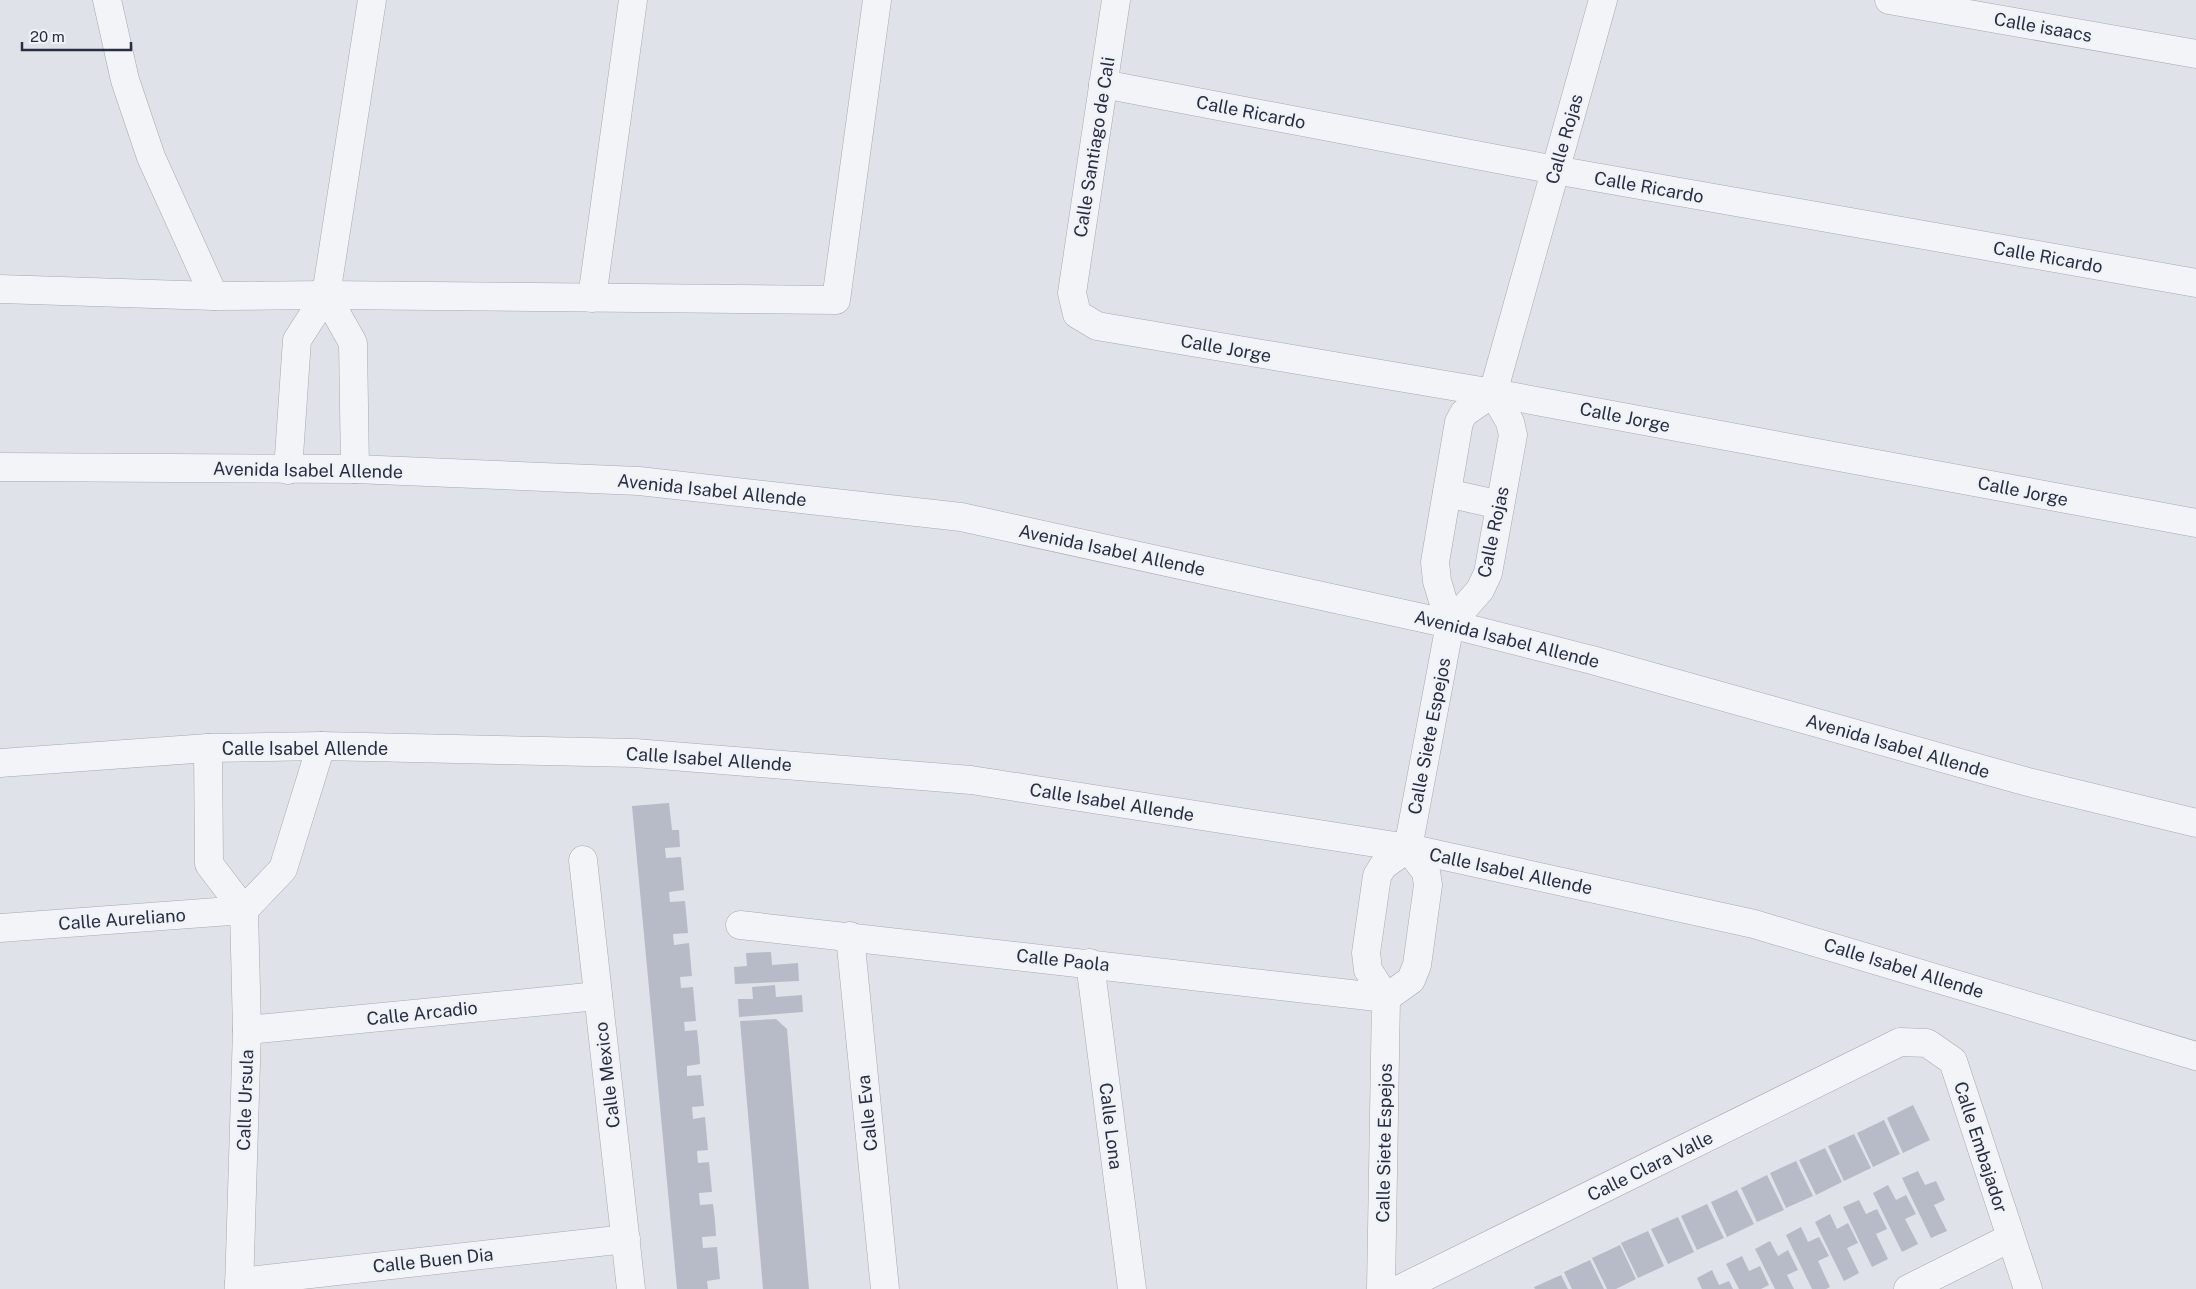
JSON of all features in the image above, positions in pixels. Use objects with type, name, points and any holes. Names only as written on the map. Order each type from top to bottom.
[{"type":"street","points":[[107,0],[125,80],[151,157],[214,296]]},
{"type":"street","points":[[288,470],[297,340],[326,295],[372,0]]},
{"type":"street","points":[[592,298],[633,0]]},
{"type":"street","points":[[0,288],[214,296],[326,295],[836,300],[877,0]]},
{"type":"street","name":"Calle Santiago de Cali","points":[[1072,293],[1116,0]]},
{"type":"street","name":"Calle Rojas","points":[[1450,624],[1480,590],[1488,573],[1513,435],[1510,422],[1493,393],[1603,0]]},
{"type":"street","name":"Calle isaacs","points":[[1889,0],[2196,54]]},
{"type":"street","name":"Calle Ricardo","points":[[1103,84],[1555,170],[2196,284]]},
{"type":"street","name":"Calle Jorge","points":[[1072,293],[1077,314],[1097,326],[1493,393],[2196,523]]},
{"type":"street","points":[[326,295],[353,343],[355,469]]},
{"type":"street","points":[[1450,624],[1436,581],[1435,562],[1459,422],[1464,413],[1493,393]]},
{"type":"street","name":"Avenida Isabel Allende","points":[[0,468],[355,469],[639,481],[962,517],[1450,624],[1592,660],[2028,782],[2196,823]]},
{"type":"street","points":[[1447,493],[1500,505]]},
{"type":"street","name":"Calle Siete Espejos","points":[[1408,848],[1450,624]]},
{"type":"street","points":[[208,748],[209,864],[244,910],[283,870],[321,746]]},
{"type":"street","name":"Calle Isabel Allende","points":[[0,763],[208,748],[321,746],[635,753],[971,780],[1408,848],[1754,924],[2196,1056]]},
{"type":"street","points":[[1408,848],[1426,872],[1428,884],[1417,965],[1411,980],[1386,998],[1368,970],[1366,953],[1368,934],[1377,876],[1383,866],[1408,848]]},
{"type":"street","name":"Calle Mexico","points":[[583,860],[631,1289]]},
{"type":"street","name":"Calle Aureliano","points":[[0,928],[244,910]]},
{"type":"street","name":"Calle Ursula","points":[[239,1285],[247,1030],[244,910]]},
{"type":"street","name":"Calle Paola","points":[[740,925],[1090,963],[1386,998]]},
{"type":"street","name":"Calle Eva","points":[[850,936],[885,1289]]},
{"type":"street","name":"Calle Lona","points":[[1090,963],[1132,1289]]},
{"type":"street","name":"Calle Arcadio","points":[[247,1030],[598,996]]},
{"type":"street","name":"Calle Siete Espejos","points":[[1381,1289],[1386,998]]},
{"type":"street","name":"Calle Embajador","points":[[1900,1042],[1927,1043],[1953,1061],[2028,1289]]},
{"type":"street","name":"Calle Clara Valle","points":[[1400,1289],[1900,1042]]},
{"type":"street","points":[[1908,1289],[2010,1238]]},
{"type":"street","name":"Calle Buen Dia","points":[[239,1285],[626,1239]]},
{"type":"building","points":[[669,803],[672,830],[679,830],[680,847],[665,848],[666,858],[681,857],[684,890],[669,892],[670,902],[685,901],[688,933],[673,934],[674,945],[689,943],[692,976],[680,977],[681,988],[693,987],[696,1021],[684,1022],[685,1031],[697,1030],[699,1048],[700,1064],[687,1066],[687,1076],[701,1075],[704,1106],[692,1107],[693,1119],[705,1117],[708,1150],[697,1151],[698,1163],[709,1162],[712,1192],[699,1193],[700,1205],[713,1204],[715,1220],[716,1236],[702,1237],[703,1248],[717,1247],[720,1279],[707,1281],[708,1289],[677,1289],[632,806]]},
{"type":"building","points":[[771,952],[772,965],[798,963],[799,981],[735,984],[734,967],[747,966],[746,953]]},
{"type":"building","points":[[775,985],[776,997],[802,995],[803,1012],[739,1017],[738,999],[753,999],[752,987]]},
{"type":"building","points":[[776,1019],[787,1029],[809,1289],[763,1289],[740,1021]]},
{"type":"building","points":[[1913,1105],[1930,1140],[1903,1153],[1887,1118]]},
{"type":"building","points":[[1884,1120],[1900,1154],[1873,1167],[1857,1133]]},
{"type":"building","points":[[1854,1134],[1871,1168],[1844,1181],[1828,1146]]},
{"type":"building","points":[[1825,1148],[1842,1182],[1816,1195],[1799,1160]]},
{"type":"building","points":[[1796,1161],[1813,1196],[1786,1208],[1770,1173]]},
{"type":"building","points":[[1918,1171],[1925,1185],[1936,1181],[1945,1200],[1934,1205],[1947,1231],[1931,1238],[1902,1178]]},
{"type":"building","points":[[1767,1175],[1784,1210],[1757,1222],[1741,1188]]},
{"type":"building","points":[[1888,1185],[1896,1200],[1906,1195],[1916,1214],[1905,1219],[1918,1244],[1902,1252],[1873,1193]]},
{"type":"building","points":[[1737,1190],[1754,1224],[1727,1237],[1711,1202]]},
{"type":"building","points":[[1859,1200],[1866,1214],[1877,1209],[1887,1229],[1876,1234],[1888,1259],[1872,1267],[1843,1207]]},
{"type":"building","points":[[1707,1204],[1724,1238],[1697,1250],[1681,1216]]},
{"type":"building","points":[[1830,1214],[1837,1229],[1848,1223],[1858,1243],[1847,1248],[1859,1273],[1844,1281],[1815,1222]]},
{"type":"building","points":[[1678,1217],[1694,1252],[1668,1264],[1651,1229]]},
{"type":"building","points":[[1801,1227],[1808,1242],[1819,1237],[1829,1256],[1818,1261],[1830,1287],[1826,1289],[1812,1289],[1786,1235]]},
{"type":"building","points":[[1648,1231],[1664,1266],[1638,1278],[1621,1243]]},
{"type":"building","points":[[1770,1241],[1778,1256],[1788,1250],[1798,1270],[1787,1275],[1794,1289],[1775,1289],[1755,1249]]},
{"type":"building","points":[[1620,1245],[1636,1279],[1616,1289],[1607,1289],[1592,1258]]},
{"type":"building","points":[[1742,1256],[1749,1271],[1760,1266],[1769,1285],[1761,1289],[1739,1289],[1726,1264]]},
{"type":"building","points":[[1590,1260],[1604,1289],[1572,1289],[1564,1272]]},
{"type":"building","points":[[1712,1270],[1719,1285],[1729,1281],[1733,1289],[1702,1289],[1697,1278]]},
{"type":"building","points":[[1561,1275],[1568,1289],[1535,1289],[1534,1287]]}]
